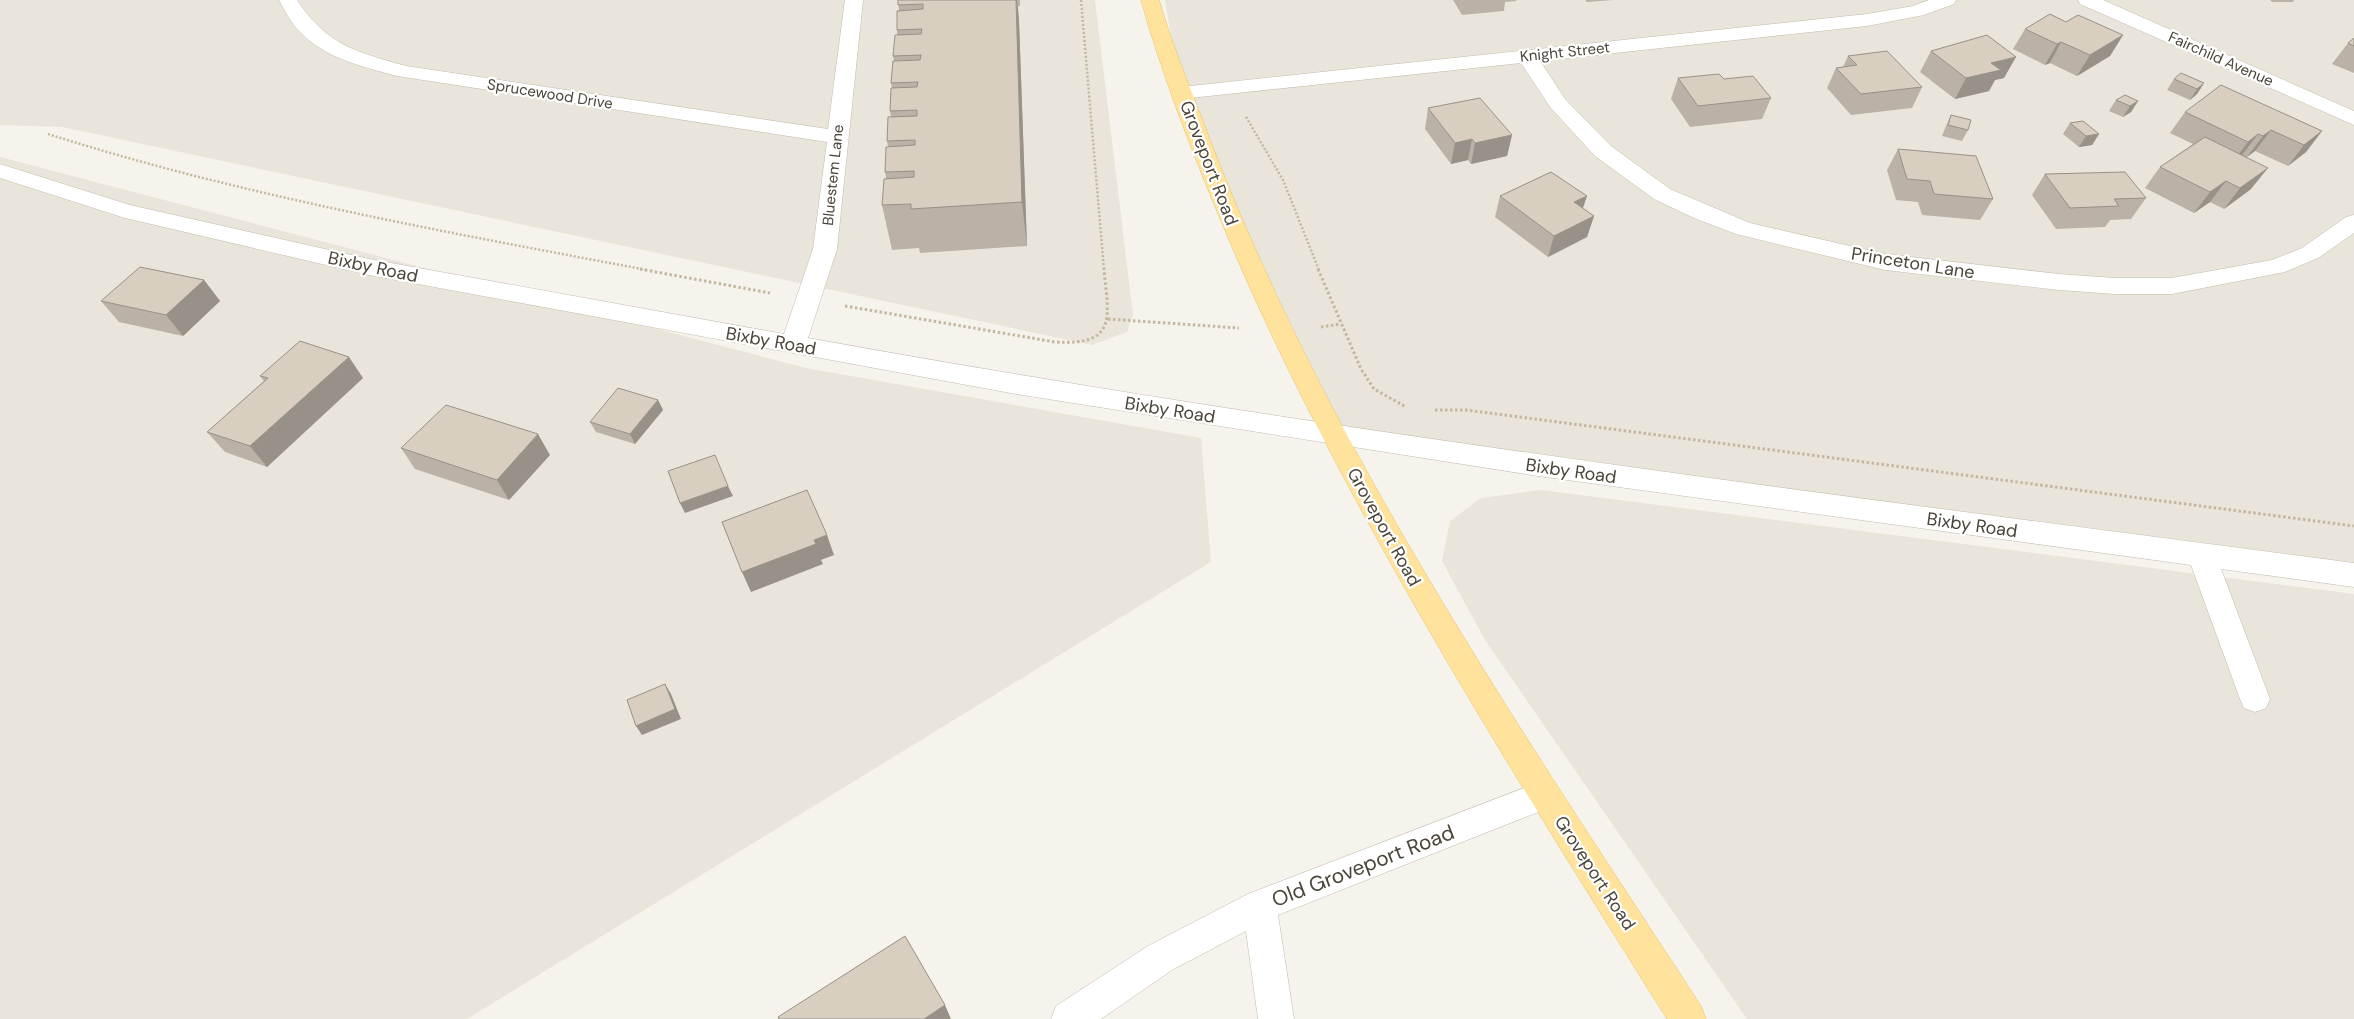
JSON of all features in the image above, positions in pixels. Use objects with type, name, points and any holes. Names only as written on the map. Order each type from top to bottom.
[{"type":"main road","name":"Groveport Road","points":[[1150,0],[1202,152],[1257,281],[1333,434],[1422,594],[1545,795],[1688,1019]]},
{"type":"street","name":"Sprucewood Drive","points":[[288,0],[306,28],[325,44],[359,60],[404,72],[838,137]]},
{"type":"street","name":"Bluestem Lane","points":[[793,345],[825,249],[854,0]]},
{"type":"street","name":"Knight Street","points":[[1181,93],[1867,20],[1917,11],[1947,0]]},
{"type":"street","name":"Fairchild Avenue","points":[[2087,0],[2354,119]]},
{"type":"street","name":"Princeton Lane","points":[[1527,56],[1557,103],[1597,144],[1629,171],[1662,194],[1702,213],[1744,229],[1885,262],[2059,282],[2115,286],[2172,286],[2277,267],[2310,253],[2354,222]]},
{"type":"street","name":"Bixby Road","points":[[0,171],[125,211],[368,267],[1114,402],[1547,468],[2354,575]]},
{"type":"street","points":[[2202,555],[2255,699]]},
{"type":"street","name":"Old Groveport Road","points":[[1276,1019],[1260,906],[1545,795]]},
{"type":"street","points":[[1069,1019],[1160,958],[1260,906]]},
{"type":"path","points":[[48,134],[117,156],[384,221],[808,300],[1055,342],[1073,343],[1097,336],[1105,328],[1108,319],[1081,0]]},
{"type":"path","points":[[1233,88],[1250,125],[1284,180],[1340,324],[1361,370],[1374,389],[1392,401],[1408,407]]},
{"type":"path","points":[[1108,319],[1230,328],[1315,328],[1340,324]]},
{"type":"path","points":[[1432,410],[1466,410],[2354,526]]},
{"type":"shaded area","points":[[0,0],[1095,0],[1133,315],[1127,332],[1092,345],[62,127],[0,125]]},
{"type":"shaded area","points":[[1165,0],[2354,0],[2354,575],[1333,434],[1181,93]]},
{"type":"shaded area","points":[[0,157],[806,368],[1201,438],[1211,562],[467,1019],[0,1019]]},
{"type":"shaded area","points":[[1541,490],[2354,594],[2354,1019],[1747,1019],[1485,640],[1442,561],[1450,521],[1481,498]]},
{"type":"building","points":[[898,0],[1016,0],[1022,202],[911,209],[911,204],[882,205],[884,179],[914,177],[914,171],[885,172],[886,147],[915,145],[915,140],[887,141],[888,117],[917,116],[917,110],[890,111],[891,88],[917,87],[918,82],[891,83],[893,61],[920,60],[921,55],[893,56],[895,35],[921,34],[922,29],[897,30],[897,11],[923,9],[923,4],[898,5]]},
{"type":"building","points":[[2050,14],[2066,22],[2078,15],[2123,35],[2090,55],[2061,42],[2057,44],[2025,29]]},
{"type":"building","points":[[1987,35],[2016,57],[1991,63],[2001,70],[1966,78],[1931,51]]},
{"type":"building","points":[[2354,38],[2354,46],[2348,43]]},
{"type":"building","points":[[1887,51],[1922,87],[1861,94],[1836,68],[1857,65],[1848,56]]},
{"type":"building","points":[[2181,73],[2204,83],[2197,89],[2174,79]]},
{"type":"building","points":[[1719,74],[1724,79],[1753,76],[1771,98],[1698,106],[1678,78]]},
{"type":"building","points":[[2221,85],[2322,131],[2304,145],[2271,130],[2263,136],[2258,134],[2248,142],[2185,112]]},
{"type":"building","points":[[2125,95],[2138,101],[2130,106],[2116,100]]},
{"type":"building","points":[[1480,98],[1512,135],[1475,143],[1472,139],[1455,143],[1428,108]]},
{"type":"building","points":[[1951,115],[1971,120],[1968,130],[1948,125]]},
{"type":"building","points":[[2083,121],[2099,134],[2086,136],[2070,123]]},
{"type":"building","points":[[2205,137],[2268,168],[2240,188],[2226,181],[2210,192],[2160,167]]},
{"type":"building","points":[[1898,149],[1976,156],[1993,199],[1934,194],[1930,181],[1907,179]]},
{"type":"building","points":[[1551,172],[1587,196],[1574,202],[1594,216],[1554,236],[1500,196]]},
{"type":"building","points":[[2125,172],[2146,198],[2114,199],[2119,206],[2070,208],[2045,174]]},
{"type":"building","points":[[140,267],[204,280],[166,315],[101,301]]},
{"type":"building","points":[[300,341],[349,357],[250,446],[207,432],[268,378],[260,376]]},
{"type":"building","points":[[618,388],[658,400],[630,434],[590,422]]},
{"type":"building","points":[[446,405],[538,434],[497,480],[401,448]]},
{"type":"building","points":[[715,455],[728,486],[680,503],[668,471]]},
{"type":"building","points":[[807,490],[827,535],[814,540],[816,544],[742,572],[722,522]]},
{"type":"building","points":[[665,684],[675,709],[636,726],[627,700]]},
{"type":"building","points":[[905,936],[945,1005],[924,1019],[779,1019],[778,1017]]}]
